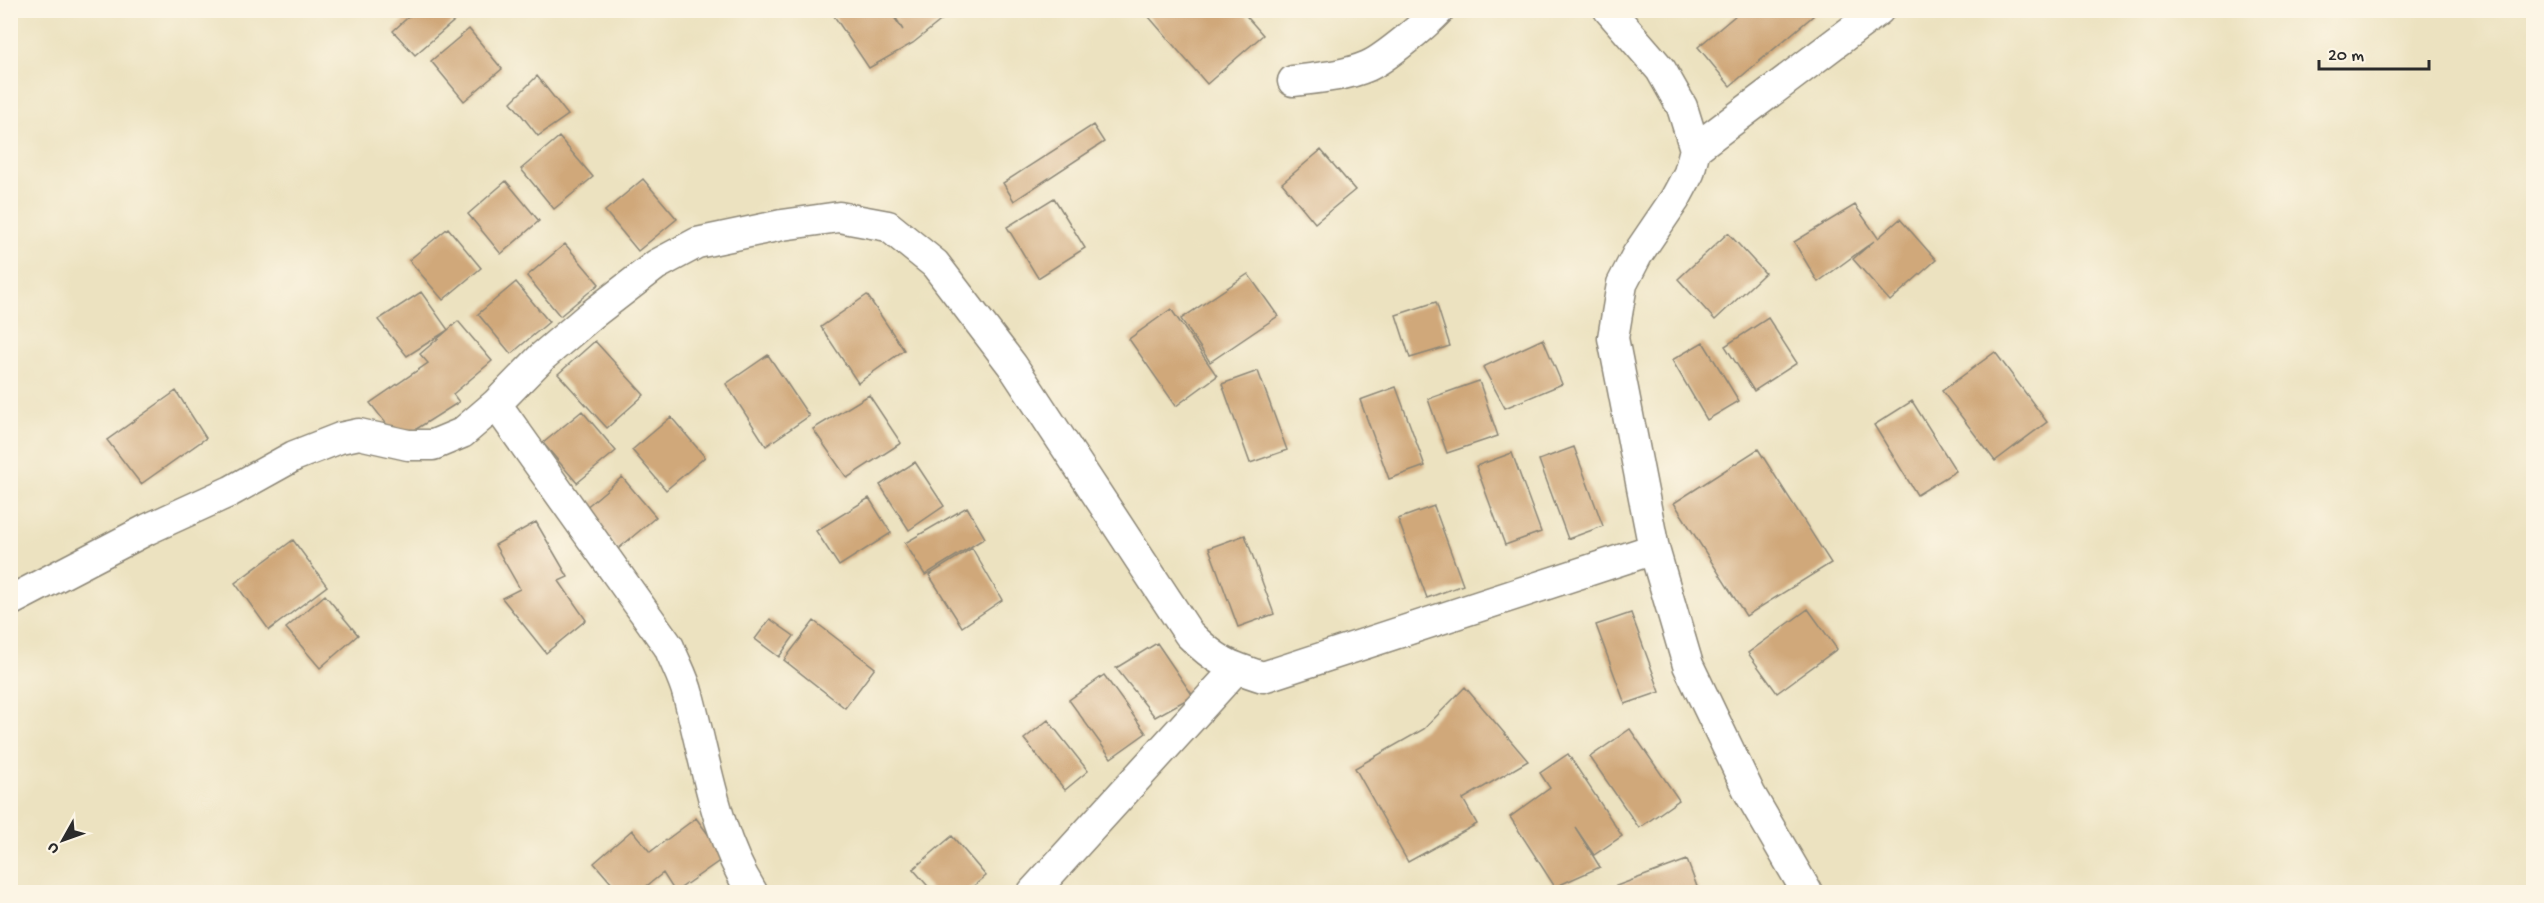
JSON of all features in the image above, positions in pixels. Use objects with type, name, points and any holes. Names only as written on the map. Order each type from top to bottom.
[{"type":"street","points":[[1293,81],[1342,74],[1370,66],[1439,10]]},
{"type":"street","points":[[1609,10],[1661,70],[1682,107],[1695,148],[1689,174],[1675,200],[1637,255],[1622,284],[1613,338],[1654,549],[1688,665],[1750,794],[1807,892]]},
{"type":"street","points":[[1695,148],[1879,10]]},
{"type":"street","points":[[10,601],[148,529],[231,491],[294,456],[340,438],[358,434],[408,446],[433,445],[462,433],[543,356],[656,265],[697,243],[782,225],[839,217],[888,226],[935,264],[1005,356],[1190,634],[1211,656],[1236,669],[1263,678],[1654,549]]},
{"type":"street","points":[[495,404],[669,647],[687,691],[720,818],[742,876],[752,892]]},
{"type":"street","points":[[1033,892],[1236,669]]},
{"type":"building","points":[[416,10],[458,10],[461,15],[415,55],[393,31]]},
{"type":"building","points":[[830,10],[889,10],[903,30],[891,10],[954,10],[913,43],[869,68]]},
{"type":"building","points":[[1143,10],[1241,10],[1263,35],[1207,84]]},
{"type":"building","points":[[1742,10],[1808,10],[1813,16],[1730,86],[1698,47]]},
{"type":"building","points":[[469,29],[502,69],[464,101],[431,61]]},
{"type":"building","points":[[537,76],[568,115],[538,136],[511,102]]},
{"type":"building","points":[[1093,125],[1104,142],[1014,201],[1003,183]]},
{"type":"building","points":[[559,137],[593,177],[554,209],[521,169]]},
{"type":"building","points":[[1321,150],[1355,190],[1315,223],[1282,183]]},
{"type":"building","points":[[643,179],[677,219],[638,251],[605,211]]},
{"type":"building","points":[[506,181],[539,221],[501,254],[468,214]]},
{"type":"building","points":[[1054,198],[1085,248],[1038,278],[1007,227]]},
{"type":"building","points":[[1855,205],[1878,238],[1900,219],[1936,260],[1890,301],[1853,259],[1874,241],[1818,282],[1794,242]]},
{"type":"building","points":[[448,228],[481,268],[443,300],[409,260]]},
{"type":"building","points":[[1728,233],[1765,273],[1715,320],[1678,279]]},
{"type":"building","points":[[565,244],[599,284],[560,316],[527,276]]},
{"type":"building","points":[[1248,274],[1278,316],[1210,362],[1181,319]]},
{"type":"building","points":[[516,282],[549,322],[511,354],[478,314]]},
{"type":"building","points":[[421,292],[448,330],[407,356],[378,320]]},
{"type":"building","points":[[867,295],[904,350],[858,383],[821,327]]},
{"type":"building","points":[[1436,302],[1450,346],[1410,358],[1396,315]]},
{"type":"building","points":[[1171,309],[1217,376],[1176,406],[1129,339]]},
{"type":"building","points":[[1768,318],[1797,363],[1754,391],[1725,346]]},
{"type":"building","points":[[458,321],[492,361],[453,394],[459,402],[399,440],[370,403],[428,363],[420,354]]},
{"type":"building","points":[[1543,339],[1562,384],[1505,408],[1483,367]]},
{"type":"building","points":[[595,341],[644,395],[607,428],[558,374]]},
{"type":"building","points":[[1703,342],[1739,401],[1707,420],[1672,360]]},
{"type":"building","points":[[1995,352],[2047,422],[1995,461],[1942,391]]},
{"type":"building","points":[[768,355],[809,416],[766,446],[726,384]]},
{"type":"building","points":[[1258,371],[1287,450],[1250,463],[1222,384]]},
{"type":"building","points":[[1479,381],[1498,436],[1447,453],[1428,399]]},
{"type":"building","points":[[1396,387],[1425,466],[1389,479],[1360,400]]},
{"type":"building","points":[[176,391],[206,438],[141,484],[107,440]]},
{"type":"building","points":[[869,395],[901,443],[847,478],[813,429]]},
{"type":"building","points":[[1912,401],[1956,471],[1917,495],[1874,425]]},
{"type":"building","points":[[582,411],[616,451],[577,483],[543,443]]},
{"type":"building","points":[[671,417],[705,457],[666,490],[632,450]]},
{"type":"building","points":[[1574,447],[1603,526],[1568,539],[1539,460]]},
{"type":"building","points":[[1758,449],[1831,563],[1746,616],[1674,503]]},
{"type":"building","points":[[1512,453],[1541,532],[1505,545],[1476,466]]},
{"type":"building","points":[[915,462],[944,506],[909,530],[880,485]]},
{"type":"building","points":[[622,477],[656,517],[618,549],[584,509]]},
{"type":"building","points":[[869,498],[891,533],[839,566],[816,531]]},
{"type":"building","points":[[1434,506],[1463,585],[1427,598],[1398,519]]},
{"type":"building","points":[[967,507],[985,538],[925,575],[905,543]]},
{"type":"building","points":[[536,522],[568,577],[559,581],[586,620],[546,653],[502,598],[520,589],[495,545]]},
{"type":"building","points":[[1245,535],[1274,614],[1238,627],[1209,548]]},
{"type":"building","points":[[293,540],[327,586],[269,630],[235,583]]},
{"type":"building","points":[[972,548],[1002,600],[962,627],[929,575]]},
{"type":"building","points":[[325,595],[358,635],[320,668],[286,628]]},
{"type":"building","points":[[1808,609],[1837,649],[1777,693],[1748,653]]},
{"type":"building","points":[[1631,613],[1660,692],[1625,704],[1596,625]]},
{"type":"building","points":[[770,619],[794,636],[779,657],[755,639]]},
{"type":"building","points":[[814,621],[875,668],[845,708],[784,660]]},
{"type":"building","points":[[1157,643],[1193,696],[1155,717],[1116,668]]},
{"type":"building","points":[[1104,675],[1146,733],[1111,758],[1069,700]]},
{"type":"building","points":[[1465,687],[1528,761],[1463,799],[1477,824],[1408,862],[1355,768],[1424,729]]},
{"type":"building","points":[[1048,720],[1088,771],[1065,790],[1024,739]]},
{"type":"building","points":[[1630,729],[1679,800],[1639,828],[1590,757]]},
{"type":"building","points":[[1568,754],[1622,836],[1594,855],[1575,827],[1600,867],[1555,887],[1510,817],[1550,788],[1540,773]]},
{"type":"building","points":[[696,818],[725,857],[675,892],[663,873],[639,892],[619,892],[594,863],[632,830],[650,852]]},
{"type":"building","points":[[952,836],[986,876],[966,892],[933,892],[913,869]]},
{"type":"building","points":[[1687,860],[1699,892],[1600,892]]}]
